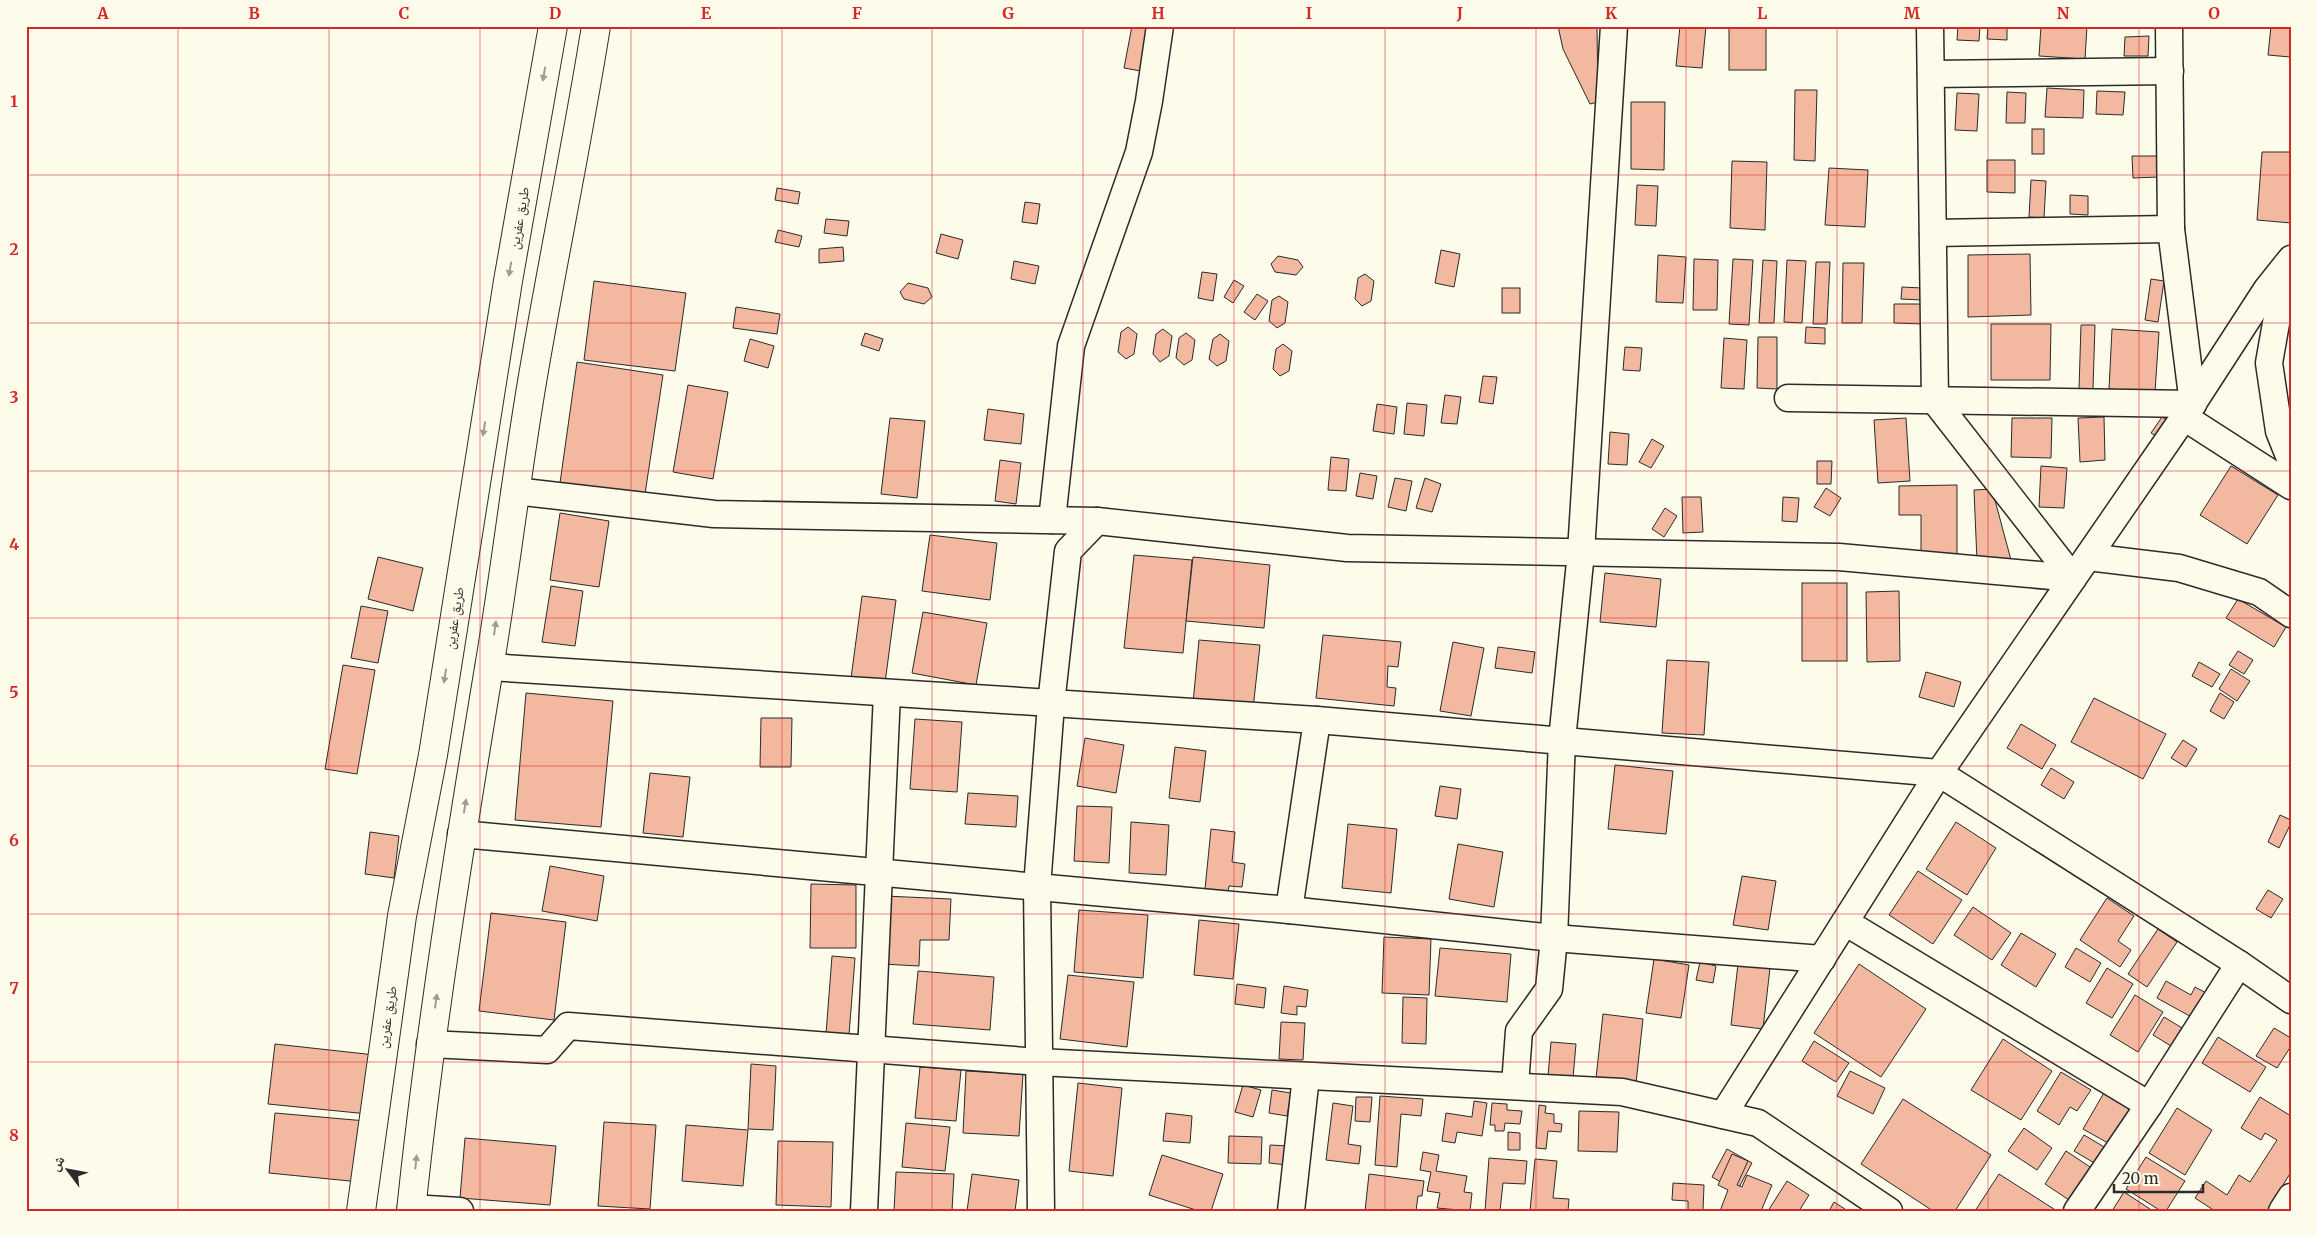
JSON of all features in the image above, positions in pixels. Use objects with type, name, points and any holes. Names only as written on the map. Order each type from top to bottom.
[{"type":"main road","name":"طريق عفرين","points":[[361,1211],[402,916],[433,755],[508,281],[553,26]]},
{"type":"main road","points":[[411,1209],[430,1044],[460,834],[489,668],[514,491],[596,26]]},
{"type":"street","points":[[1052,520],[1071,346],[1139,152],[1160,26]]},
{"type":"street","points":[[1515,1086],[1519,1031],[1549,989],[1554,938],[1562,740],[1581,552],[1614,26]]},
{"type":"street","points":[[1930,26],[1935,401],[2073,578]]},
{"type":"street","points":[[2169,26],[2171,229],[2189,411]]},
{"type":"street","points":[[1931,74],[2170,71]]},
{"type":"street","points":[[1933,232],[2171,229]]},
{"type":"street","points":[[1723,1116],[1939,773],[2189,411],[2267,289],[2291,259]]},
{"type":"street","points":[[2291,270],[2279,306],[2269,363],[2279,430],[2291,461]]},
{"type":"street","points":[[1788,398],[1935,401],[2189,411],[2291,486]]},
{"type":"street","points":[[514,491],[714,514],[1097,521],[1347,548],[1838,557],[2073,578]]},
{"type":"street","points":[[1041,1211],[1037,887],[1051,704],[1068,551],[1097,521]]},
{"type":"street","points":[[2088,557],[2179,568],[2259,592],[2291,614]]},
{"type":"street","points":[[489,668],[1317,720],[1939,773],[2239,964],[2291,1000]]},
{"type":"street","points":[[864,1211],[887,693]]},
{"type":"street","points":[[1289,910],[1317,720]]},
{"type":"street","points":[[460,834],[1289,910],[1554,938],[1822,959]]},
{"type":"street","points":[[1845,922],[2149,1105]]},
{"type":"street","points":[[2077,1211],[2149,1105],[2239,964]]},
{"type":"street","points":[[430,1044],[546,1050],[568,1026],[1039,1062],[1622,1092],[1758,1124],[1880,1208]]},
{"type":"street","points":[[1291,1211],[1306,1076]]},
{"type":"street","points":[[2282,1211],[2291,1197]]},
{"type":"street","points":[[411,1209],[460,1211]]},
{"type":"building","points":[[1132,26],[1149,26],[1141,71],[1124,68]]},
{"type":"building","points":[[1558,26],[1597,26],[1598,102],[1590,104],[1563,49]]},
{"type":"building","points":[[1680,26],[1706,26],[1702,68],[1676,66]]},
{"type":"building","points":[[1729,26],[1766,26],[1766,70],[1729,70]]},
{"type":"building","points":[[1958,26],[1980,26],[1979,41],[1957,40]]},
{"type":"building","points":[[1988,26],[2007,26],[2007,40],[1987,39]]},
{"type":"building","points":[[2041,26],[2087,26],[2085,59],[2039,56]]},
{"type":"building","points":[[2271,26],[2291,26],[2290,57],[2268,55]]},
{"type":"building","points":[[2149,36],[2148,56],[2124,56],[2125,37]]},
{"type":"building","points":[[2047,88],[2084,90],[2083,118],[2045,117]]},
{"type":"building","points":[[1795,90],[1817,90],[1815,161],[1794,160]]},
{"type":"building","points":[[2097,91],[2125,92],[2123,115],[2096,114]]},
{"type":"building","points":[[2007,92],[2026,93],[2025,123],[2006,123]]},
{"type":"building","points":[[1957,93],[1979,94],[1977,131],[1955,130]]},
{"type":"building","points":[[1631,102],[1665,102],[1664,170],[1631,169]]},
{"type":"building","points":[[2032,129],[2044,129],[2044,154],[2032,154]]},
{"type":"building","points":[[2262,152],[2291,152],[2291,223],[2257,220]]},
{"type":"building","points":[[2132,156],[2159,156],[2159,177],[2133,178]]},
{"type":"building","points":[[1987,160],[2015,160],[2015,193],[1987,192]]},
{"type":"building","points":[[1732,161],[1767,162],[1765,230],[1730,228]]},
{"type":"building","points":[[1829,168],[1868,170],[1865,227],[1825,225]]},
{"type":"building","points":[[2031,180],[2046,181],[2044,218],[2029,217]]},
{"type":"building","points":[[1637,185],[1658,186],[1656,226],[1635,225]]},
{"type":"building","points":[[777,188],[800,192],[798,204],[775,200]]},
{"type":"building","points":[[2070,195],[2088,196],[2088,215],[2070,214]]},
{"type":"building","points":[[1025,202],[1040,204],[1037,224],[1022,222]]},
{"type":"building","points":[[826,219],[849,221],[847,236],[824,233]]},
{"type":"building","points":[[778,230],[802,236],[799,247],[775,242]]},
{"type":"building","points":[[941,234],[963,240],[958,259],[936,253]]},
{"type":"building","points":[[843,247],[844,261],[819,263],[819,249]]},
{"type":"building","points":[[1441,250],[1460,254],[1454,287],[1435,283]]},
{"type":"building","points":[[2030,254],[2031,315],[1968,317],[1968,255]]},
{"type":"building","points":[[1658,255],[1686,257],[1683,303],[1656,302]]},
{"type":"building","points":[[1278,256],[1298,260],[1303,267],[1296,275],[1275,272],[1271,264]]},
{"type":"building","points":[[1694,259],[1718,260],[1717,310],[1693,310]]},
{"type":"building","points":[[1733,259],[1753,260],[1749,325],[1729,324]]},
{"type":"building","points":[[1763,260],[1777,261],[1774,323],[1759,323]]},
{"type":"building","points":[[1787,260],[1806,261],[1802,323],[1784,322]]},
{"type":"building","points":[[1014,261],[1039,266],[1035,284],[1011,279]]},
{"type":"building","points":[[1816,262],[1830,262],[1827,324],[1813,324]]},
{"type":"building","points":[[1843,263],[1864,263],[1862,323],[1842,323]]},
{"type":"building","points":[[1202,272],[1217,274],[1213,301],[1198,298]]},
{"type":"building","points":[[1365,274],[1374,281],[1371,301],[1362,306],[1355,299],[1358,278]]},
{"type":"building","points":[[2151,279],[2164,281],[2158,322],[2145,320]]},
{"type":"building","points":[[1234,280],[1244,286],[1233,303],[1224,297]]},
{"type":"building","points":[[594,281],[686,293],[675,371],[584,360]]},
{"type":"building","points":[[908,283],[928,288],[932,297],[924,304],[904,299],[900,292]]},
{"type":"building","points":[[1902,287],[1922,288],[1921,300],[1901,299]]},
{"type":"building","points":[[1502,288],[1520,288],[1520,313],[1502,313]]},
{"type":"building","points":[[1257,294],[1268,301],[1255,320],[1244,312]]},
{"type":"building","points":[[1279,296],[1288,302],[1285,323],[1277,328],[1269,321],[1272,300]]},
{"type":"building","points":[[1894,304],[1924,304],[1923,324],[1894,323]]},
{"type":"building","points":[[736,307],[780,314],[777,334],[733,328]]},
{"type":"building","points":[[1991,324],[2051,324],[2050,380],[1991,380]]},
{"type":"building","points":[[2081,325],[2095,325],[2093,389],[2079,389]]},
{"type":"building","points":[[1128,327],[1137,334],[1134,354],[1126,359],[1118,352],[1121,332]]},
{"type":"building","points":[[1806,327],[1825,328],[1825,344],[1805,343]]},
{"type":"building","points":[[1163,329],[1172,336],[1169,356],[1160,362],[1153,354],[1156,334]]},
{"type":"building","points":[[2112,329],[2159,332],[2155,392],[2109,389]]},
{"type":"building","points":[[865,333],[883,339],[879,351],[861,345]]},
{"type":"building","points":[[1186,333],[1195,340],[1192,360],[1184,365],[1176,358],[1179,338]]},
{"type":"building","points":[[1220,334],[1229,341],[1226,361],[1217,366],[1209,359],[1213,339]]},
{"type":"building","points":[[1758,337],[1777,337],[1777,389],[1757,388]]},
{"type":"building","points":[[1724,338],[1747,340],[1744,389],[1721,388]]},
{"type":"building","points":[[750,339],[774,346],[768,368],[744,361]]},
{"type":"building","points":[[1283,344],[1292,351],[1289,371],[1280,376],[1273,369],[1276,349]]},
{"type":"building","points":[[1625,347],[1642,348],[1640,371],[1623,370]]},
{"type":"building","points":[[577,362],[663,375],[645,494],[560,483]]},
{"type":"building","points":[[1483,376],[1497,377],[1493,404],[1479,402]]},
{"type":"building","points":[[688,385],[728,392],[713,479],[673,472]]},
{"type":"building","points":[[1445,395],[1461,397],[1457,424],[1441,423]]},
{"type":"building","points":[[1407,403],[1427,405],[1424,436],[1404,434]]},
{"type":"building","points":[[1377,404],[1397,407],[1394,434],[1373,431]]},
{"type":"building","points":[[988,409],[1024,414],[1021,444],[984,440]]},
{"type":"building","points":[[2104,417],[2105,460],[2080,462],[2078,418]]},
{"type":"building","points":[[2162,417],[2169,421],[2159,438],[2151,433]]},
{"type":"building","points":[[890,418],[925,421],[917,498],[881,494]]},
{"type":"building","points":[[1906,418],[1910,481],[1878,483],[1874,420]]},
{"type":"building","points":[[2012,418],[2052,418],[2051,458],[2011,457]]},
{"type":"building","points":[[1610,432],[1629,434],[1627,465],[1608,464]]},
{"type":"building","points":[[1652,439],[1664,446],[1651,468],[1639,462]]},
{"type":"building","points":[[1331,457],[1349,459],[1346,491],[1328,490]]},
{"type":"building","points":[[1000,460],[1021,463],[1016,504],[995,501]]},
{"type":"building","points":[[1817,461],[1832,461],[1831,484],[1817,484]]},
{"type":"building","points":[[2041,466],[2067,468],[2064,508],[2039,507]]},
{"type":"building","points":[[2231,466],[2278,495],[2247,544],[2200,515]]},
{"type":"building","points":[[1360,473],[1377,476],[1373,499],[1356,496]]},
{"type":"building","points":[[1395,478],[1412,481],[1406,511],[1388,507]]},
{"type":"building","points":[[1425,478],[1441,484],[1432,512],[1416,508]]},
{"type":"building","points":[[1957,485],[1957,554],[1921,554],[1921,515],[1899,515],[1899,486]]},
{"type":"building","points":[[1826,488],[1841,498],[1830,516],[1814,507]]},
{"type":"building","points":[[1992,489],[2011,560],[1977,561],[1974,490]]},
{"type":"building","points":[[1682,497],[1701,497],[1703,532],[1683,533]]},
{"type":"building","points":[[1783,497],[1799,498],[1797,522],[1782,521]]},
{"type":"building","points":[[1665,508],[1677,516],[1664,537],[1652,529]]},
{"type":"building","points":[[560,513],[609,521],[599,587],[550,580]]},
{"type":"building","points":[[930,535],[997,543],[990,600],[922,591]]},
{"type":"building","points":[[1134,555],[1192,560],[1183,653],[1124,648]]},
{"type":"building","points":[[378,557],[423,568],[413,611],[368,599]]},
{"type":"building","points":[[1193,557],[1270,565],[1264,628],[1186,621]]},
{"type":"building","points":[[1605,573],[1661,579],[1656,627],[1600,622]]},
{"type":"building","points":[[1802,583],[1847,583],[1847,661],[1802,661]]},
{"type":"building","points":[[551,586],[583,591],[575,646],[542,642]]},
{"type":"building","points":[[1899,591],[1900,661],[1867,662],[1866,592]]},
{"type":"building","points":[[862,596],[896,600],[885,683],[851,678]]},
{"type":"building","points":[[2238,599],[2286,627],[2274,647],[2226,618]]},
{"type":"building","points":[[361,606],[388,611],[378,663],[351,658]]},
{"type":"building","points":[[923,612],[987,623],[976,685],[912,673]]},
{"type":"building","points":[[1323,635],[1401,642],[1398,667],[1388,666],[1387,687],[1396,688],[1394,706],[1316,698]]},
{"type":"building","points":[[1199,640],[1260,645],[1253,709],[1193,703]]},
{"type":"building","points":[[1453,642],[1484,648],[1471,716],[1440,711]]},
{"type":"building","points":[[1498,647],[1535,652],[1532,673],[1495,668]]},
{"type":"building","points":[[2238,651],[2253,660],[2244,674],[2229,665]]},
{"type":"building","points":[[1667,660],[1709,662],[1704,735],[1662,733]]},
{"type":"building","points":[[2199,662],[2220,674],[2212,687],[2192,676]]},
{"type":"building","points":[[343,665],[375,670],[357,774],[325,769]]},
{"type":"building","points":[[2231,669],[2250,681],[2237,701],[2219,689]]},
{"type":"building","points":[[1926,672],[1961,682],[1954,707],[1919,697]]},
{"type":"building","points":[[526,693],[613,701],[601,827],[515,820]]},
{"type":"building","points":[[2220,693],[2234,702],[2224,719],[2210,711]]},
{"type":"building","points":[[2094,698],[2166,734],[2143,779],[2071,742]]},
{"type":"building","points":[[761,718],[792,718],[791,767],[760,767]]},
{"type":"building","points":[[915,719],[962,722],[957,792],[910,789]]},
{"type":"building","points":[[2021,724],[2056,745],[2042,769],[2007,748]]},
{"type":"building","points":[[1085,738],[1124,745],[1116,793],[1077,786]]},
{"type":"building","points":[[2183,740],[2197,749],[2186,767],[2171,758]]},
{"type":"building","points":[[1175,747],[1206,751],[1200,802],[1169,798]]},
{"type":"building","points":[[1615,765],[1673,771],[1666,834],[1608,829]]},
{"type":"building","points":[[2051,768],[2074,782],[2064,799],[2041,785]]},
{"type":"building","points":[[650,773],[690,777],[683,837],[643,833]]},
{"type":"building","points":[[1440,786],[1461,789],[1457,819],[1435,816]]},
{"type":"building","points":[[968,793],[1018,796],[1016,827],[965,824]]},
{"type":"building","points":[[1077,806],[1112,807],[1109,863],[1074,861]]},
{"type":"building","points":[[2280,815],[2291,820],[2291,823],[2279,848],[2268,842]]},
{"type":"building","points":[[1131,822],[1169,825],[1166,875],[1129,873]]},
{"type":"building","points":[[1956,822],[1996,848],[1967,895],[1926,869]]},
{"type":"building","points":[[1348,824],[1397,829],[1391,893],[1342,888]]},
{"type":"building","points":[[1211,829],[1235,832],[1232,862],[1245,864],[1242,887],[1229,886],[1228,891],[1205,889]]},
{"type":"building","points":[[370,832],[399,836],[394,878],[365,874]]},
{"type":"building","points":[[1458,844],[1503,852],[1494,907],[1449,899]]},
{"type":"building","points":[[550,866],[604,876],[597,921],[542,911]]},
{"type":"building","points":[[1918,871],[1962,900],[1933,944],[1889,915]]},
{"type":"building","points":[[1742,876],[1776,881],[1768,930],[1733,925]]},
{"type":"building","points":[[811,884],[856,885],[856,948],[810,948]]},
{"type":"building","points":[[2268,890],[2283,899],[2271,918],[2256,909]]},
{"type":"building","points":[[885,896],[951,899],[949,940],[920,940],[919,966],[882,964]]},
{"type":"building","points":[[2107,898],[2134,916],[2118,941],[2131,950],[2120,967],[2080,940]]},
{"type":"building","points":[[1973,907],[2011,933],[1992,960],[1954,935]]},
{"type":"building","points":[[1079,910],[1148,915],[1143,978],[1074,972]]},
{"type":"building","points":[[491,913],[566,922],[554,1020],[479,1011]]},
{"type":"building","points":[[1199,920],[1239,924],[1233,979],[1194,975]]},
{"type":"building","points":[[2158,929],[2177,942],[2147,987],[2128,974]]},
{"type":"building","points":[[2021,933],[2056,954],[2036,987],[2001,965]]},
{"type":"building","points":[[1384,937],[1431,939],[1429,995],[1382,993]]},
{"type":"building","points":[[1440,948],[1511,954],[1507,1002],[1435,996]]},
{"type":"building","points":[[2076,948],[2101,963],[2090,982],[2065,967]]},
{"type":"building","points":[[832,956],[855,958],[849,1035],[826,1034]]},
{"type":"building","points":[[1654,959],[1689,965],[1681,1018],[1646,1013]]},
{"type":"building","points":[[1700,962],[1716,966],[1713,983],[1696,980]]},
{"type":"building","points":[[1738,964],[1770,968],[1763,1029],[1731,1025]]},
{"type":"building","points":[[1859,964],[1926,1009],[1881,1077],[1814,1033]]},
{"type":"building","points":[[2107,968],[2133,984],[2112,1018],[2086,1003]]},
{"type":"building","points":[[918,971],[994,977],[990,1030],[913,1024]]},
{"type":"building","points":[[1068,975],[1134,982],[1127,1047],[1060,1039]]},
{"type":"building","points":[[2166,981],[2191,995],[2195,987],[2208,994],[2195,1019],[2157,998]]},
{"type":"building","points":[[1237,984],[1266,988],[1264,1008],[1235,1004]]},
{"type":"building","points":[[1284,986],[1308,990],[1306,1007],[1297,1006],[1297,1015],[1281,1013]]},
{"type":"building","points":[[2135,995],[2163,1012],[2138,1052],[2110,1035]]},
{"type":"building","points":[[1403,997],[1427,998],[1426,1044],[1402,1043]]},
{"type":"building","points":[[1603,1014],[1643,1019],[1636,1083],[1596,1078]]},
{"type":"building","points":[[2164,1017],[2187,1031],[2176,1049],[2153,1035]]},
{"type":"building","points":[[1281,1022],[1305,1023],[1303,1060],[1279,1059]]},
{"type":"building","points":[[2274,1028],[2291,1038],[2291,1046],[2277,1068],[2256,1056]]},
{"type":"building","points":[[2218,1037],[2266,1067],[2250,1092],[2202,1063]]},
{"type":"building","points":[[2003,1039],[2052,1071],[2021,1120],[1971,1090]]},
{"type":"building","points":[[1814,1041],[1849,1063],[1836,1082],[1802,1061]]},
{"type":"building","points":[[1551,1042],[1576,1044],[1573,1078],[1548,1076]]},
{"type":"building","points":[[275,1044],[375,1055],[368,1114],[268,1104]]},
{"type":"building","points":[[751,1064],[776,1066],[773,1130],[748,1129]]},
{"type":"building","points":[[920,1067],[961,1070],[956,1121],[915,1118]]},
{"type":"building","points":[[966,1071],[1023,1074],[1019,1136],[963,1133]]},
{"type":"building","points":[[1850,1071],[1885,1088],[1873,1114],[1837,1096]]},
{"type":"building","points":[[2061,1072],[2091,1090],[2077,1111],[2070,1107],[2059,1125],[2037,1111]]},
{"type":"building","points":[[1078,1083],[1122,1088],[1113,1176],[1069,1171]]},
{"type":"building","points":[[1243,1085],[1261,1090],[1253,1117],[1235,1112]]},
{"type":"building","points":[[1272,1090],[1291,1093],[1287,1116],[1269,1113]]},
{"type":"building","points":[[2105,1091],[2137,1109],[2115,1147],[2083,1129]]},
{"type":"building","points":[[1380,1096],[1423,1099],[1421,1116],[1401,1114],[1397,1167],[1375,1165]]},
{"type":"building","points":[[1356,1097],[1372,1097],[1370,1122],[1355,1121]]},
{"type":"building","points":[[2260,1097],[2291,1116],[2291,1172],[2267,1211],[2215,1211],[2195,1198],[2206,1181],[2227,1195],[2239,1175],[2250,1182],[2277,1140],[2265,1133],[2261,1140],[2241,1128]]},
{"type":"building","points":[[1903,1099],[1991,1155],[1955,1211],[1933,1211],[1861,1164]]},
{"type":"building","points":[[1474,1101],[1487,1103],[1482,1136],[1457,1132],[1455,1143],[1442,1141],[1446,1113],[1472,1117]]},
{"type":"building","points":[[1333,1103],[1353,1106],[1348,1144],[1361,1146],[1359,1164],[1326,1160]]},
{"type":"building","points":[[1492,1103],[1507,1104],[1507,1110],[1522,1111],[1520,1124],[1505,1123],[1504,1131],[1495,1131],[1495,1125],[1490,1125]]},
{"type":"building","points":[[1539,1105],[1546,1106],[1545,1113],[1554,1114],[1554,1123],[1562,1124],[1561,1132],[1548,1131],[1546,1149],[1536,1148]]},
{"type":"building","points":[[2177,1108],[2212,1130],[2185,1175],[2149,1153]]},
{"type":"building","points":[[1579,1111],[1619,1112],[1617,1152],[1578,1151]]},
{"type":"building","points":[[275,1113],[366,1121],[360,1182],[269,1173]]},
{"type":"building","points":[[1166,1113],[1192,1116],[1190,1143],[1163,1141]]},
{"type":"building","points":[[604,1122],[656,1125],[650,1209],[598,1206]]},
{"type":"building","points":[[906,1123],[950,1127],[945,1171],[902,1167]]},
{"type":"building","points":[[686,1125],[748,1130],[743,1186],[682,1181]]},
{"type":"building","points":[[2024,1128],[2052,1148],[2037,1170],[2008,1151]]},
{"type":"building","points":[[1508,1132],[1520,1133],[1520,1150],[1508,1150]]},
{"type":"building","points":[[2084,1135],[2111,1151],[2101,1167],[2074,1151]]},
{"type":"building","points":[[1229,1136],[1262,1137],[1261,1164],[1228,1163]]},
{"type":"building","points":[[465,1138],[556,1146],[550,1205],[460,1198]]},
{"type":"building","points":[[778,1141],[833,1142],[831,1207],[776,1205]]},
{"type":"building","points":[[1270,1145],[1289,1146],[1287,1165],[1269,1163]]},
{"type":"building","points":[[1727,1149],[1752,1163],[1737,1191],[1712,1177]]},
{"type":"building","points":[[2066,1151],[2093,1169],[2072,1202],[2045,1184]]},
{"type":"building","points":[[1423,1152],[1439,1155],[1436,1171],[1467,1176],[1464,1192],[1472,1193],[1470,1211],[1437,1208],[1440,1193],[1427,1191],[1431,1172],[1420,1170]]},
{"type":"building","points":[[1732,1154],[1748,1161],[1737,1185],[1742,1187],[1747,1175],[1772,1185],[1761,1211],[1720,1211],[1728,1190],[1718,1185]]},
{"type":"building","points":[[1162,1155],[1223,1174],[1211,1211],[1199,1211],[1149,1195]]},
{"type":"building","points":[[2146,1157],[2185,1181],[2166,1211],[2161,1211],[2126,1189]]},
{"type":"building","points":[[1489,1158],[1527,1161],[1525,1184],[1503,1183],[1500,1211],[1485,1211]]},
{"type":"building","points":[[1535,1159],[1557,1161],[1553,1198],[1569,1199],[1568,1211],[1530,1211]]},
{"type":"building","points":[[896,1172],[954,1174],[952,1211],[894,1211]]},
{"type":"building","points":[[972,1174],[1019,1180],[1015,1211],[967,1211]]},
{"type":"building","points":[[1369,1174],[1424,1181],[1422,1196],[1418,1196],[1416,1211],[1365,1211]]},
{"type":"building","points":[[1999,1174],[2057,1211],[1975,1211]]},
{"type":"building","points":[[1787,1181],[1809,1195],[1799,1211],[1768,1211]]},
{"type":"building","points":[[1673,1183],[1704,1185],[1703,1211],[1688,1211],[1688,1201],[1672,1200]]},
{"type":"building","points":[[2124,1192],[2153,1211],[2112,1211]]},
{"type":"building","points":[[1834,1202],[1848,1211],[1829,1211]]}]
